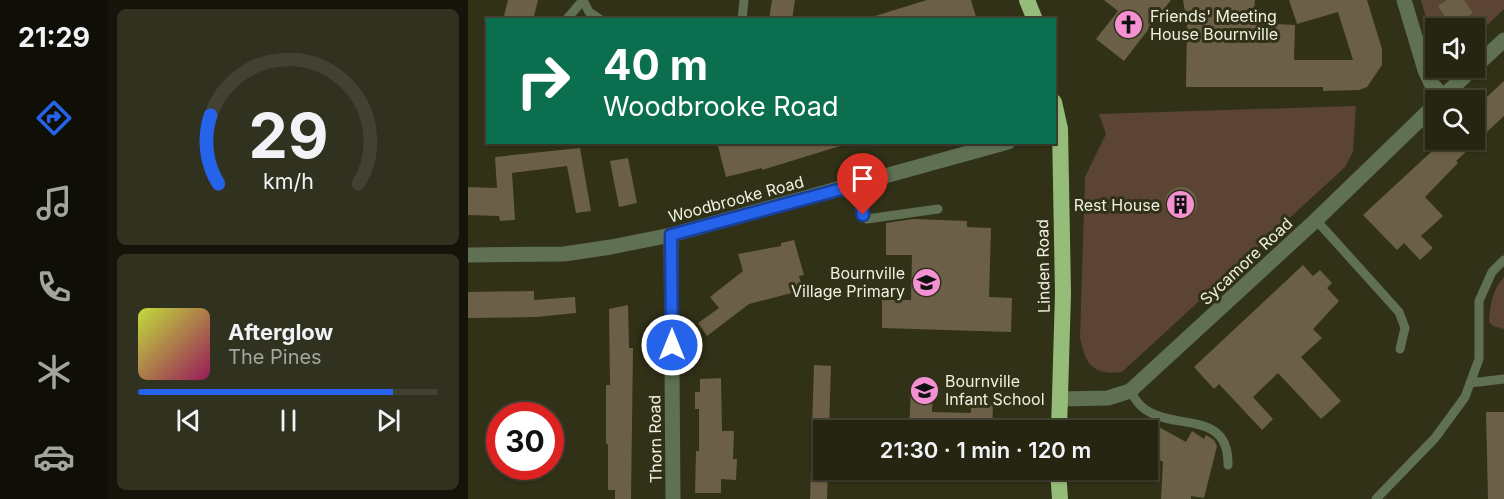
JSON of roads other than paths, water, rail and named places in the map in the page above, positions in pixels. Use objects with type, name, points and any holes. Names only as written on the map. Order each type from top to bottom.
[{"type":"highway","points":[[1025,0],[1027,18]]},
{"type":"highway","points":[[1025,0],[1034,18]]},
{"type":"highway","name":"Linden Road","points":[[1057,129],[1063,293],[1059,420]]},
{"type":"highway","points":[[1059,480],[1060,499]]},
{"type":"street","points":[[1404,0],[1425,70],[1434,90]]},
{"type":"street","name":"Sycamore Road","points":[[1450,90],[1504,40]]},
{"type":"street","name":"Sycamore Road","points":[[1060,399],[1108,398],[1130,391],[1316,220],[1425,114]]},
{"type":"street","name":"Woodbrooke Road","points":[[468,255],[564,254],[611,248],[671,235],[1001,144]]},
{"type":"street","name":"Thorn Road","points":[[671,235],[673,499]]},
{"type":"lane","points":[[568,18],[583,0],[589,12],[598,18]]},
{"type":"lane","points":[[742,18],[744,0]]},
{"type":"lane","points":[[860,184],[863,215],[867,219],[938,209]]},
{"type":"lane","points":[[1316,220],[1399,312],[1405,327],[1400,349]]},
{"type":"lane","points":[[1376,499],[1450,420],[1466,397],[1479,359],[1479,301],[1492,272],[1504,260]]},
{"type":"lane","points":[[1470,383],[1504,379]]},
{"type":"lane","points":[[1130,391],[1142,407],[1159,415],[1193,423],[1220,434],[1228,448],[1228,465]]},
{"type":"place","name":"Friends' Meeting House Bournville","points":[[1129,25]]},
{"type":"place","name":"Rest House","points":[[1181,205]]},
{"type":"place","name":"Bournville Village Primary","points":[[926,282]]},
{"type":"place","name":"Bournville Infant School","points":[[924,390]]}]
